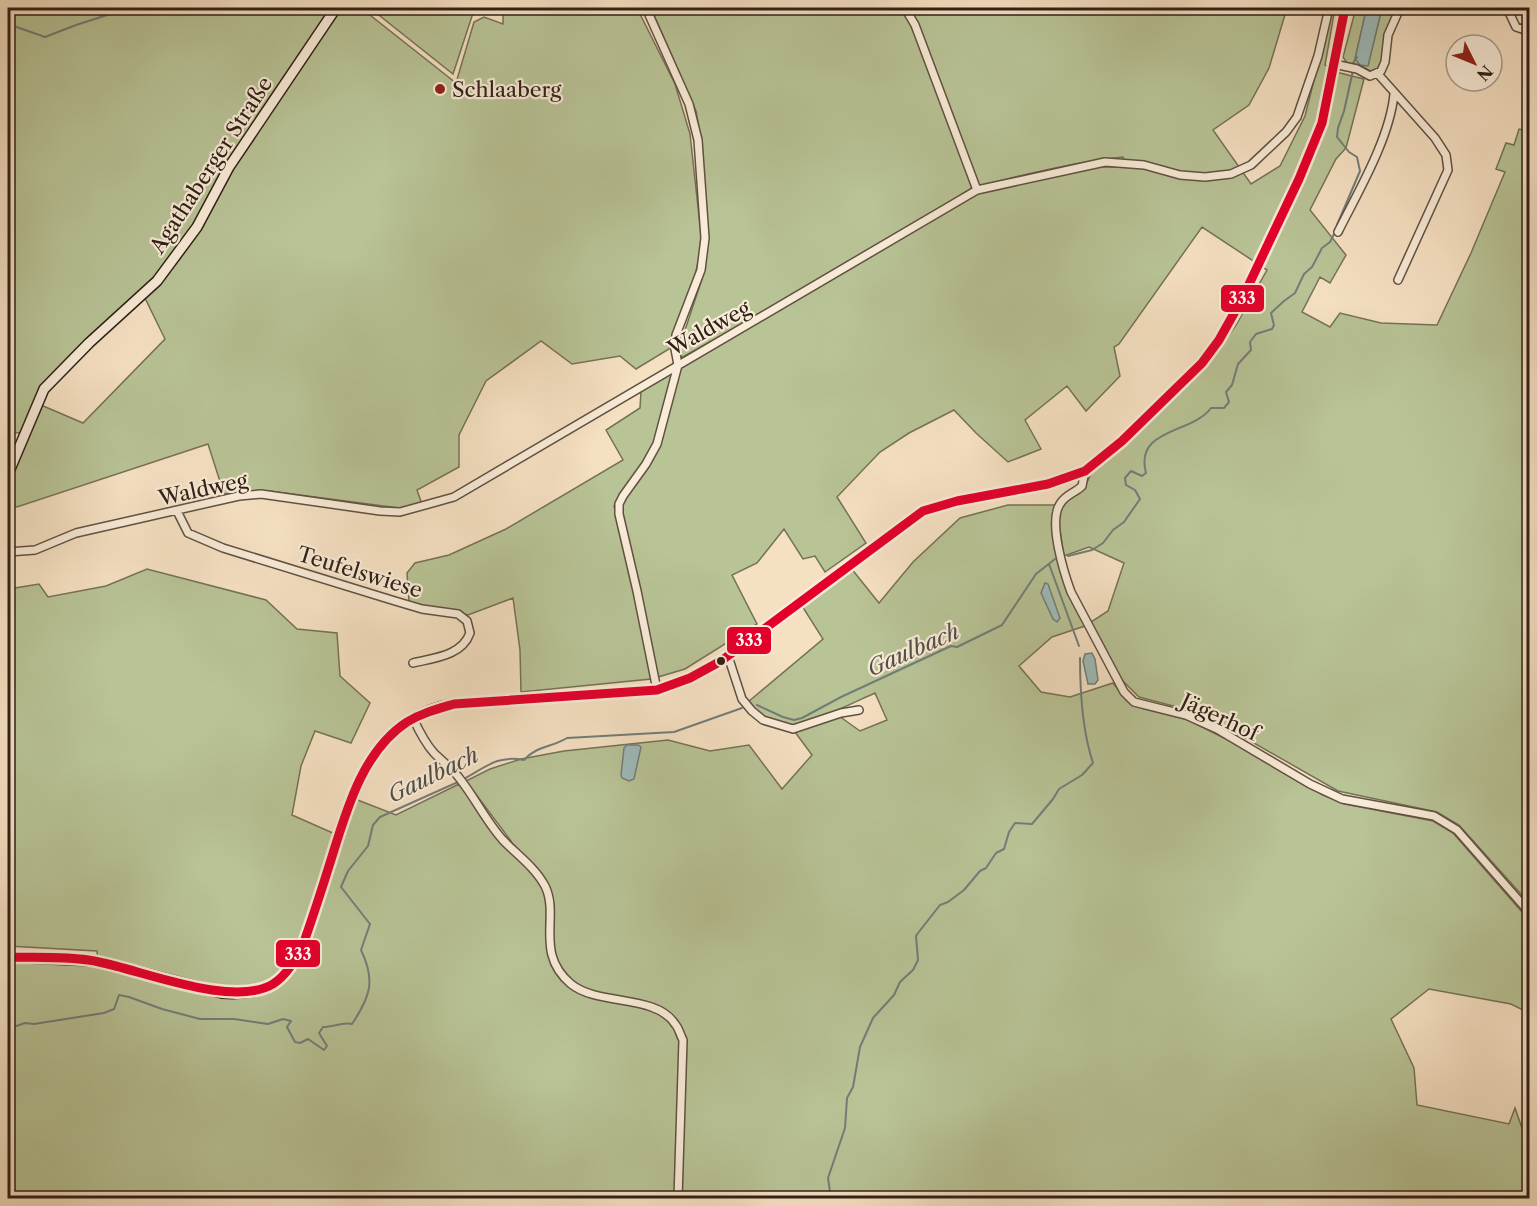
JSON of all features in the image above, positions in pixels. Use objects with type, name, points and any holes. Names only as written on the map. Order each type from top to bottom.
[{"type":"main road","points":[[8,957],[97,961],[222,993],[243,995],[262,990],[282,978],[294,964],[303,945],[360,776],[381,745],[413,718],[454,704],[657,690],[680,683],[728,656],[923,511],[957,501],[1048,484],[1084,471],[1122,441],[1177,389],[1202,363],[1231,321],[1299,179],[1322,123],[1345,8]]},
{"type":"main road","name":"Agathaberger Straße","points":[[8,474],[44,389],[89,343],[157,281],[197,226],[229,167],[335,10]]},
{"type":"street","points":[[646,8],[689,104],[698,140],[705,238],[700,270],[676,335],[675,349],[678,365],[657,444],[619,504],[619,514],[657,690]]},
{"type":"street","points":[[905,8],[915,25],[977,190]]},
{"type":"street","name":"Waldweg","points":[[8,552],[35,550],[76,533],[239,496],[261,494],[400,512],[454,497],[977,190],[1105,162],[1144,165],[1180,175],[1205,177],[1231,174],[1251,165],[1286,132],[1297,117],[1317,56],[1329,8]]},
{"type":"street","points":[[1334,64],[1353,68],[1370,76],[1378,74],[1383,67],[1388,35],[1400,8]]},
{"type":"street","points":[[1507,8],[1516,27],[1528,31],[1530,27]]},
{"type":"street","points":[[1378,74],[1435,138],[1446,155],[1448,170],[1398,280]]},
{"type":"street","points":[[1338,232],[1381,142],[1394,94]]},
{"type":"street","name":"Jägerhof","points":[[1084,471],[1082,486],[1066,497],[1057,508],[1058,541],[1066,578],[1071,592],[1124,692],[1134,702],[1186,715],[1217,729],[1310,784],[1342,799],[1434,816],[1457,830],[1530,914]]},
{"type":"street","name":"Teufelswiese","points":[[177,511],[188,533],[224,548],[422,609],[458,614],[467,621],[470,633],[462,647],[456,651],[413,663]]},
{"type":"street","points":[[728,656],[742,699],[762,720],[793,729],[841,712],[859,710]]},
{"type":"street","points":[[413,718],[424,740],[462,781],[500,837],[537,874],[545,886],[550,899],[549,936],[552,953],[565,977],[572,985],[591,994],[659,1009],[675,1023],[683,1040],[678,1198]]},
{"type":"green space","points":[[8,8],[361,8],[456,83],[474,22],[484,17],[503,24],[503,8],[637,8],[675,84],[690,134],[702,244],[693,285],[669,349],[636,369],[620,356],[572,364],[541,341],[486,381],[459,435],[459,467],[417,490],[422,504],[399,508],[269,491],[224,494],[208,444],[17,507],[8,501],[8,480],[41,405],[83,423],[165,339],[144,296],[165,265],[141,291],[41,386],[21,433],[8,432]]},
{"type":"green space","points":[[370,8],[495,8],[494,14],[473,13],[453,74]]},
{"type":"green space","points":[[651,8],[903,8],[914,27],[972,188],[828,276],[681,358],[680,345],[702,279],[708,240],[702,144],[696,111]]},
{"type":"green space","points":[[907,8],[1287,8],[1269,68],[1249,105],[1213,130],[1251,184],[1280,166],[1305,116],[1332,8],[1335,8],[1325,65],[1340,73],[1364,79],[1346,148],[1336,159],[1310,210],[1346,255],[1330,283],[1320,277],[1302,312],[1330,327],[1340,313],[1381,323],[1437,325],[1471,253],[1505,172],[1496,169],[1506,143],[1514,145],[1519,129],[1529,131],[1529,903],[1459,825],[1437,812],[1338,791],[1196,712],[1139,697],[1122,680],[1091,622],[1108,611],[1124,563],[1089,547],[1064,556],[1058,517],[1064,503],[1083,490],[1092,472],[1113,456],[1210,361],[1236,325],[1267,270],[1202,227],[1119,344],[1114,347],[1120,376],[1086,411],[1067,386],[1025,420],[1041,449],[1008,462],[954,410],[909,433],[880,452],[837,497],[866,543],[825,572],[815,556],[803,559],[784,529],[757,563],[732,575],[757,624],[685,669],[658,677],[621,509],[622,503],[649,466],[679,367],[980,192],[1100,167],[1126,167],[1123,157],[1105,159],[979,186]]},
{"type":"green space","points":[[1356,8],[1369,8],[1365,15],[1355,59],[1368,65],[1382,8],[1397,8],[1380,67],[1373,73],[1360,65],[1347,63],[1343,57]]},
{"type":"green space","points":[[673,372],[655,443],[614,506],[651,679],[521,692],[520,650],[513,598],[468,615],[416,604],[409,602],[407,573],[415,563],[449,555],[506,529],[623,460],[606,430],[640,408],[641,391]]},
{"type":"green space","points":[[1008,505],[1055,505],[1056,552],[1065,582],[1085,626],[1052,637],[1019,666],[1041,692],[1070,697],[1113,683],[1127,701],[1144,709],[1188,720],[1230,741],[1323,795],[1345,804],[1433,821],[1453,833],[1529,920],[1529,1013],[1511,1004],[1429,989],[1391,1019],[1414,1068],[1417,1105],[1509,1124],[1515,1108],[1529,1148],[1529,1198],[8,1198],[8,961],[98,966],[97,951],[8,946],[9,589],[39,584],[48,597],[106,586],[147,569],[266,600],[297,629],[337,633],[340,676],[370,703],[351,743],[315,731],[301,766],[292,815],[335,834],[355,799],[396,815],[459,784],[498,838],[520,861],[511,841],[466,781],[490,769],[521,759],[564,751],[668,740],[710,751],[749,745],[782,789],[812,755],[795,732],[839,716],[860,731],[887,720],[875,693],[821,717],[793,725],[768,718],[748,702],[823,639],[802,606],[851,568],[879,603],[913,562],[960,518]]},
{"type":"water","points":[[1369,8],[1382,8],[1368,66],[1360,65],[1355,59],[1365,15]]},
{"type":"water","points":[[1045,583],[1048,584],[1060,618],[1057,622],[1053,619],[1041,593]]},
{"type":"water","points":[[1092,653],[1098,680],[1095,684],[1088,684],[1083,661],[1085,654]]},
{"type":"water","points":[[627,745],[641,747],[634,779],[629,781],[621,775],[624,748]]},
{"type":"waterway","points":[[8,24],[45,37],[129,8]]},
{"type":"waterway","name":"Gaulbach","points":[[1337,225],[1360,171],[1357,157],[1349,152],[1337,137],[1353,63],[1357,57]]},
{"type":"waterway","name":"Gaulbach","points":[[1068,556],[1092,550],[1103,543],[1113,530],[1124,522],[1140,499],[1135,490],[1126,485],[1125,478],[1131,471],[1142,476],[1146,473],[1145,458],[1148,448],[1156,440],[1191,423],[1211,408],[1224,408],[1229,402],[1226,392],[1232,385],[1238,364],[1251,350],[1250,342],[1256,334],[1272,329],[1274,325],[1271,313],[1295,293],[1304,274],[1312,267],[1322,248],[1330,242],[1334,234]]},
{"type":"waterway","name":"Gaulbach","points":[[757,705],[783,717],[794,720],[802,718],[841,697],[1002,625],[1036,574],[1055,559]]},
{"type":"waterway","points":[[1049,564],[1079,646]]},
{"type":"waterway","points":[[831,1198],[828,1178],[845,1128],[847,1098],[853,1087],[860,1047],[873,1018],[894,995],[900,982],[913,970],[918,960],[916,936],[940,905],[964,890],[980,871],[986,868],[996,853],[1004,849],[1009,832],[1015,823],[1032,824],[1059,789],[1082,775],[1093,763],[1082,711],[1080,658]]},
{"type":"waterway","name":"Gaulbach","points":[[464,779],[499,761],[524,760],[539,749],[567,738],[674,732],[742,708]]},
{"type":"waterway","name":"Gaulbach","points":[[8,1029],[25,1023],[34,1024],[104,1013],[114,1009],[119,995],[200,1019],[234,1019],[268,1024],[283,1019],[291,1021],[287,1027],[295,1042],[300,1043],[308,1039],[324,1050],[327,1046],[319,1033],[323,1027],[352,1024],[367,997],[369,988],[366,961],[361,950],[370,924],[341,887],[348,871],[368,846],[373,825],[380,817],[458,782]]},
{"type":"transit line","name":"333","points":[[8,957],[89,960],[212,990],[235,992],[256,990],[273,984],[287,972],[303,945],[356,787],[377,751],[407,722],[454,704],[657,690],[690,678],[721,661],[923,511],[957,501],[1048,484],[1085,471],[1122,441],[1202,363],[1219,340],[1242,299],[1299,179],[1322,123],[1345,8]]},
{"type":"place","name":"Schlaaberg","points":[[440,89]]}]
